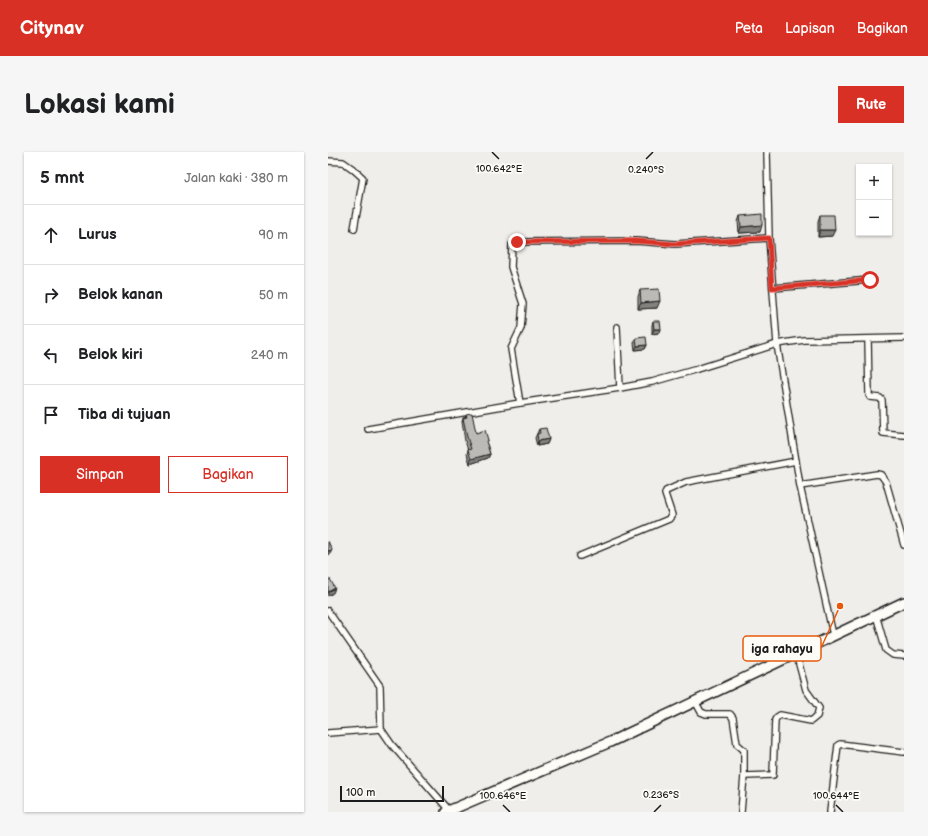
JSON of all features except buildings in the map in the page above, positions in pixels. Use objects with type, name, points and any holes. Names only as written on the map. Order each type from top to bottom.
[{"type":"main road","points":[[447,811],[577,758],[904,602]]},
{"type":"street","points":[[767,152],[769,238],[777,344],[800,486],[833,635]]},
{"type":"street","points":[[328,161],[343,162],[363,178],[354,229]]},
{"type":"street","points":[[520,403],[511,349],[521,328],[523,304],[511,266],[512,245],[517,242],[636,241],[675,244],[769,238]]},
{"type":"street","points":[[772,288],[870,280]]},
{"type":"street","points":[[617,327],[620,388]]},
{"type":"street","points":[[368,429],[652,382],[777,344],[804,340],[904,338]]},
{"type":"street","points":[[868,339],[869,396],[880,398],[882,400],[883,433],[904,435]]},
{"type":"street","points":[[580,556],[669,519],[672,515],[665,494],[666,491],[686,482],[796,461]]},
{"type":"street","points":[[800,486],[876,474],[881,475],[886,482],[903,537],[904,546]]},
{"type":"street","points":[[328,611],[380,686],[381,729],[392,745],[447,811]]},
{"type":"street","points":[[876,615],[886,650],[893,655],[904,656]]},
{"type":"street","points":[[744,776],[773,775],[775,720],[777,717],[780,715],[811,721],[818,714],[818,706],[806,690],[796,654]]},
{"type":"street","points":[[695,701],[701,712],[706,714],[730,714],[733,718],[737,744],[744,750],[744,776],[741,812]]},
{"type":"street","points":[[328,734],[381,729]]},
{"type":"street","points":[[830,812],[838,745],[840,744],[904,752]]},
{"type":"place","name":"iga rahayu","points":[[840,606]]},
{"type":"route","points":[[517,242],[636,241],[675,244],[769,238],[772,288],[870,280]]}]
